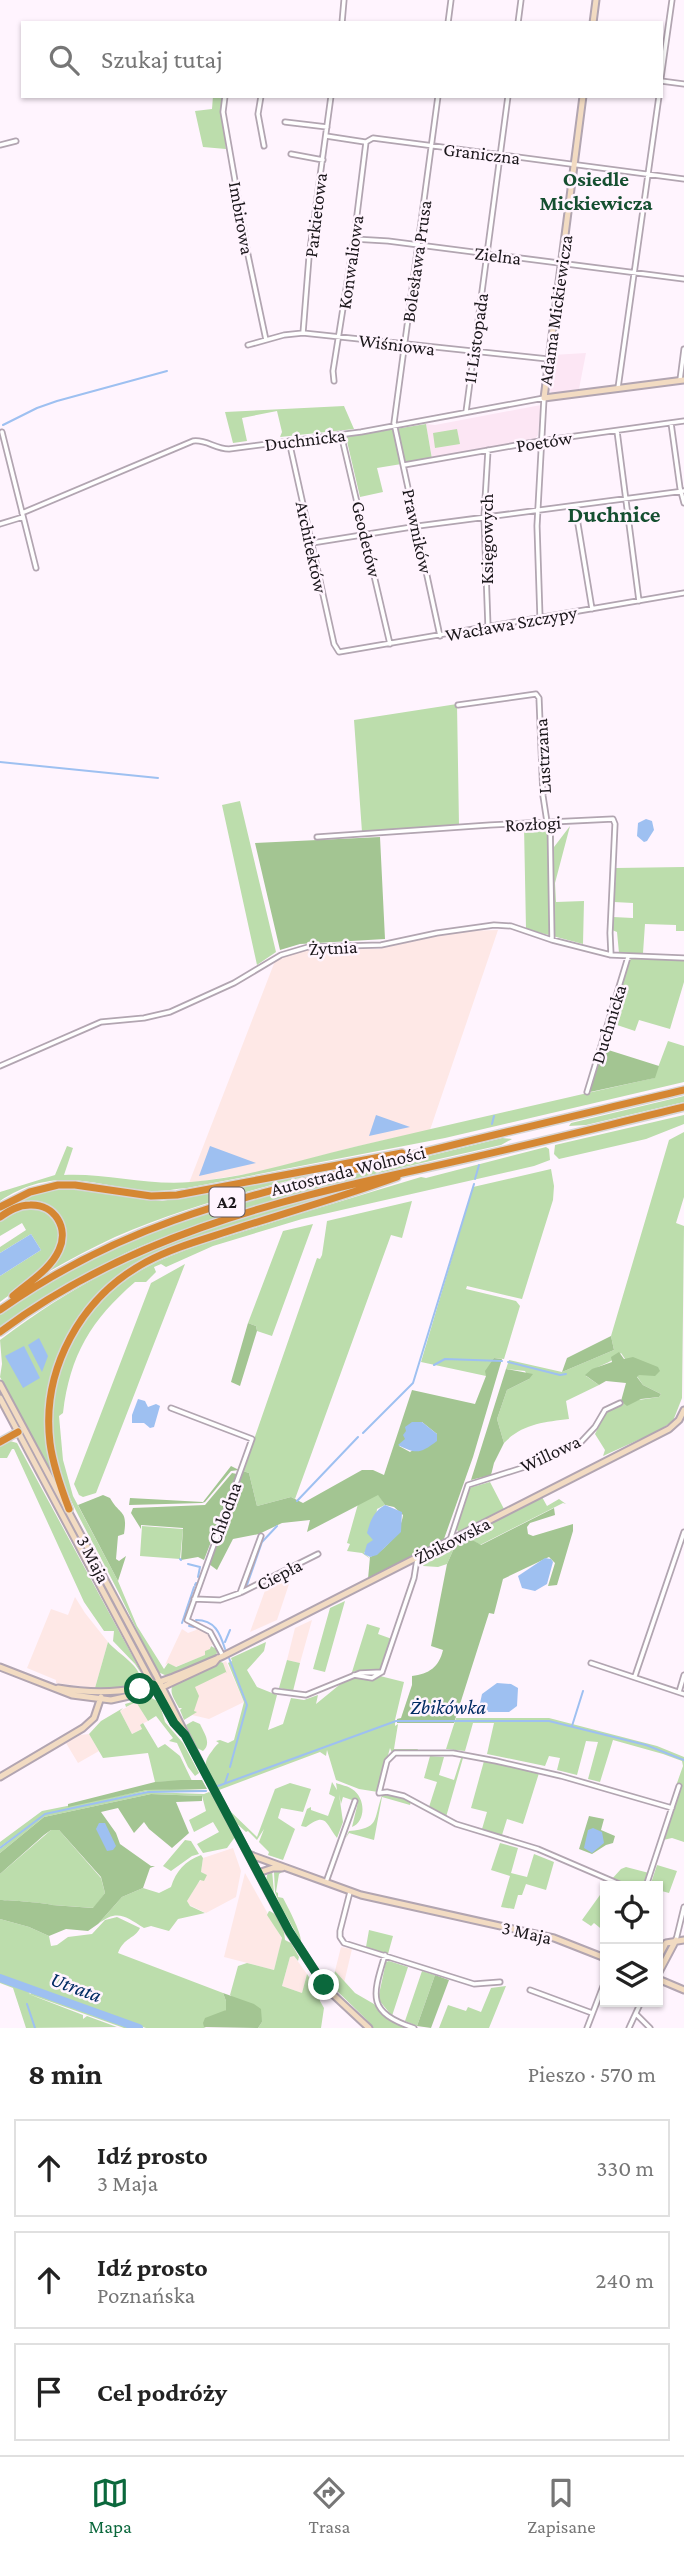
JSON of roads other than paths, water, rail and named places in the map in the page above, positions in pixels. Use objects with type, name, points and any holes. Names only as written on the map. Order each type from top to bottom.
[{"type":"highway","name":"Autostrada Wolności","points":[[0,1309],[84,1257],[170,1220],[230,1201],[447,1146],[684,1090]]},
{"type":"highway","name":"Autostrada Wolności","points":[[0,1332],[56,1294],[96,1272],[167,1240],[283,1201],[684,1107]]},
{"type":"highway","points":[[0,1207],[30,1192],[58,1185],[151,1196],[187,1194],[447,1146]]},
{"type":"highway","points":[[69,1509],[50,1443],[51,1390],[68,1340],[85,1314],[105,1291],[130,1272],[161,1255],[421,1169]]},
{"type":"highway","points":[[0,1217],[18,1207],[44,1207],[58,1219],[62,1235],[60,1249],[51,1263],[0,1309]]},
{"type":"highway","points":[[0,1442],[18,1432]]},
{"type":"main road","points":[[593,21],[596,0]]},
{"type":"main road","name":"Adama Mickiewicza","points":[[544,398],[583,98]]},
{"type":"main road","name":"Duchnicka","points":[[544,398],[682,380]]},
{"type":"main road","name":"3 Maja","points":[[0,1384],[69,1509],[248,1854],[350,1892],[554,1938],[600,1956]]},
{"type":"main road","name":"3 Maja","points":[[0,1398],[154,1688],[174,1723],[185,1735]]},
{"type":"main road","points":[[682,1420],[684,1410]]},
{"type":"main road","points":[[18,1432],[20,1420]]},
{"type":"main road","name":"Żbikowska","points":[[0,1667],[72,1695],[130,1698],[214,1663],[682,1420]]},
{"type":"main road","points":[[0,1777],[83,1728],[94,1718],[101,1697]]},
{"type":"main road","points":[[248,1854],[312,1968],[327,1989],[369,2028]]},
{"type":"main road","points":[[254,1865],[264,1860]]},
{"type":"main road","name":"3 Maja","points":[[258,1873],[273,1868],[285,1869]]},
{"type":"main road","points":[[663,1946],[669,1940],[684,1940]]},
{"type":"main road","points":[[663,1965],[676,1940]]},
{"type":"main road","points":[[663,1981],[684,1990]]},
{"type":"street","points":[[341,21],[344,0]]},
{"type":"street","points":[[448,21],[451,0]]},
{"type":"street","points":[[518,21],[521,0]]},
{"type":"street","points":[[663,65],[672,0]]},
{"type":"street","points":[[663,79],[684,84]]},
{"type":"street","name":"Imbirowa","points":[[225,98],[223,112],[266,340]]},
{"type":"street","points":[[261,98],[258,114],[264,146]]},
{"type":"street","name":"Parkietowa","points":[[303,333],[309,257],[331,98]]},
{"type":"street","name":"Bolesława Prusa","points":[[395,426],[438,98]]},
{"type":"street","name":"11 Listopada","points":[[466,412],[508,98]]},
{"type":"street","points":[[618,388],[659,98]]},
{"type":"street","points":[[285,122],[327,127]]},
{"type":"street","name":"Graniczna","points":[[326,136],[366,142],[373,138],[684,179]]},
{"type":"street","points":[[0,145],[16,141]]},
{"type":"street","name":"Konwaliowa","points":[[334,382],[333,371],[366,142]]},
{"type":"street","points":[[291,155],[323,160]]},
{"type":"street","name":"Zielna","points":[[354,239],[487,253],[684,279]]},
{"type":"street","name":"Wiśniowa","points":[[248,345],[303,333],[548,359]]},
{"type":"street","points":[[682,380],[684,349]]},
{"type":"street","points":[[541,618],[538,509],[544,398]]},
{"type":"street","name":"Duchnicka","points":[[0,524],[192,441],[201,440],[220,449],[229,449],[395,426],[544,398]]},
{"type":"street","name":"Poetów","points":[[404,465],[540,441],[684,421]]},
{"type":"street","points":[[671,423],[684,503]]},
{"type":"street","name":"Prawników","points":[[395,426],[440,636]]},
{"type":"street","points":[[617,431],[639,601]]},
{"type":"street","points":[[2,432],[36,568]]},
{"type":"street","name":"Geodetów","points":[[341,434],[390,645]]},
{"type":"street","name":"Architektów","points":[[289,441],[334,644],[339,652]]},
{"type":"street","name":"Księgowych","points":[[488,450],[484,517],[488,627]]},
{"type":"street","points":[[311,544],[418,526],[683,491]]},
{"type":"street","points":[[575,506],[592,609]]},
{"type":"street","name":"Wacława Szczypy","points":[[339,652],[684,593]]},
{"type":"street","name":"Lustrzana","points":[[458,705],[534,692],[539,698],[543,796],[549,822],[552,940]]},
{"type":"street","name":"Rozłogi","points":[[317,837],[549,822],[615,821],[611,955]]},
{"type":"street","name":"Żytnia","points":[[0,1066],[102,1022],[144,1018],[170,1012],[234,984],[282,955],[300,948],[381,945],[436,933],[494,925],[511,926],[611,955],[684,958]]},
{"type":"street","name":"Duchnicka","points":[[587,1092],[628,957]]},
{"type":"street","name":"Willowa","points":[[449,1542],[468,1485],[528,1466],[581,1441],[595,1427],[605,1410],[620,1403]]},
{"type":"street","name":"Chłodna","points":[[171,1408],[252,1438],[187,1620],[209,1632],[221,1657]]},
{"type":"street","points":[[635,1676],[684,1532]]},
{"type":"street","name":"Ciepła","points":[[240,1593],[261,1536]]},
{"type":"street","name":"Ciepła","points":[[194,1599],[220,1600],[240,1593],[318,1554]]},
{"type":"street","points":[[275,1691],[306,1695],[354,1675],[372,1678],[382,1672],[414,1578],[416,1559]]},
{"type":"street","points":[[591,1663],[684,1694]]},
{"type":"street","points":[[678,1692],[684,1675]]},
{"type":"street","points":[[612,1881],[538,1849],[456,1824],[404,1796],[379,1793],[387,1761],[395,1753],[453,1754],[496,1761],[573,1779],[671,1808]]},
{"type":"street","points":[[648,1881],[679,1786]]},
{"type":"street","points":[[326,1882],[355,1801]]},
{"type":"street","points":[[350,1892],[340,1931],[341,1941],[474,1984],[500,1982]]},
{"type":"street","points":[[676,1940],[684,1907]]},
{"type":"street","points":[[385,1955],[375,1989],[376,2001],[392,2019],[414,2028]]},
{"type":"street","points":[[530,1990],[592,2013]]},
{"type":"street","points":[[587,2028],[600,1993]]},
{"type":"street","points":[[629,2028],[639,2007]]},
{"type":"street","points":[[636,2014],[642,2017],[650,2028]]},
{"type":"water","points":[[646,819],[652,821],[654,830],[644,842],[637,836],[638,823]]},
{"type":"water","points":[[376,1115],[410,1127],[369,1136]]},
{"type":"water","points":[[210,1146],[256,1163],[199,1176]]},
{"type":"water","points":[[31,1234],[41,1250],[0,1276],[0,1253]]},
{"type":"water","points":[[39,1338],[48,1356],[42,1372],[28,1345]]},
{"type":"water","points":[[24,1346],[40,1378],[23,1388],[5,1356]]},
{"type":"water","points":[[138,1399],[145,1401],[148,1407],[156,1404],[160,1406],[154,1427],[150,1428],[144,1423],[132,1423]]},
{"type":"water","points":[[412,1422],[422,1422],[437,1434],[437,1441],[418,1451],[398,1445],[405,1439],[405,1427]]},
{"type":"water","points":[[385,1505],[402,1512],[401,1532],[377,1555],[370,1557],[364,1554],[367,1544],[373,1540],[367,1533],[368,1529],[375,1513]]},
{"type":"water","points":[[545,1558],[553,1562],[547,1584],[535,1591],[522,1588],[518,1576]]},
{"type":"water","points":[[497,1683],[511,1684],[518,1688],[517,1706],[509,1712],[481,1712],[479,1708],[482,1694]]},
{"type":"water","points":[[99,1823],[105,1823],[116,1846],[113,1850],[107,1851],[96,1829]]},
{"type":"water","points":[[593,1828],[602,1832],[604,1843],[592,1853],[584,1848],[588,1830]]},
{"type":"waterway","points":[[3,425],[57,401],[167,371]]},
{"type":"waterway","points":[[0,762],[158,778]]},
{"type":"waterway","points":[[492,1124],[494,1116]]},
{"type":"waterway","points":[[475,1179],[479,1165]]},
{"type":"waterway","points":[[413,1383],[474,1184]]},
{"type":"waterway","points":[[434,1365],[445,1359],[502,1361]]},
{"type":"waterway","points":[[508,1362],[560,1375],[566,1374]]},
{"type":"waterway","points":[[363,1433],[413,1383]]},
{"type":"waterway","points":[[297,1501],[358,1437]]},
{"type":"waterway","points":[[247,1585],[262,1542],[277,1526]]},
{"type":"waterway","points":[[188,1564],[200,1567],[198,1577]]},
{"type":"waterway","points":[[182,1623],[194,1587]]},
{"type":"waterway","points":[[196,1620],[212,1625],[219,1633],[225,1649]]},
{"type":"waterway","points":[[189,1626],[194,1627]]},
{"type":"waterway","points":[[225,1642],[230,1630]]},
{"type":"waterway","points":[[229,1658],[247,1705],[230,1767]]},
{"type":"waterway","points":[[572,1726],[583,1691]]},
{"type":"waterway","name":"Żbikówka","points":[[218,1786],[396,1721],[549,1721],[646,1745],[684,1760]]},
{"type":"waterway","points":[[225,1783],[228,1774]]},
{"type":"waterway","name":"Żbikówka","points":[[0,1848],[45,1814],[148,1792],[206,1791]]},
{"type":"waterway","name":"Utrata","points":[[0,1978],[139,2028]]},
{"type":"waterway","points":[[27,2004],[35,2028]]},
{"type":"district","name":"Osiedle Mickiewicza","points":[[596,191]]},
{"type":"district","name":"Duchnice","points":[[614,514]]}]
